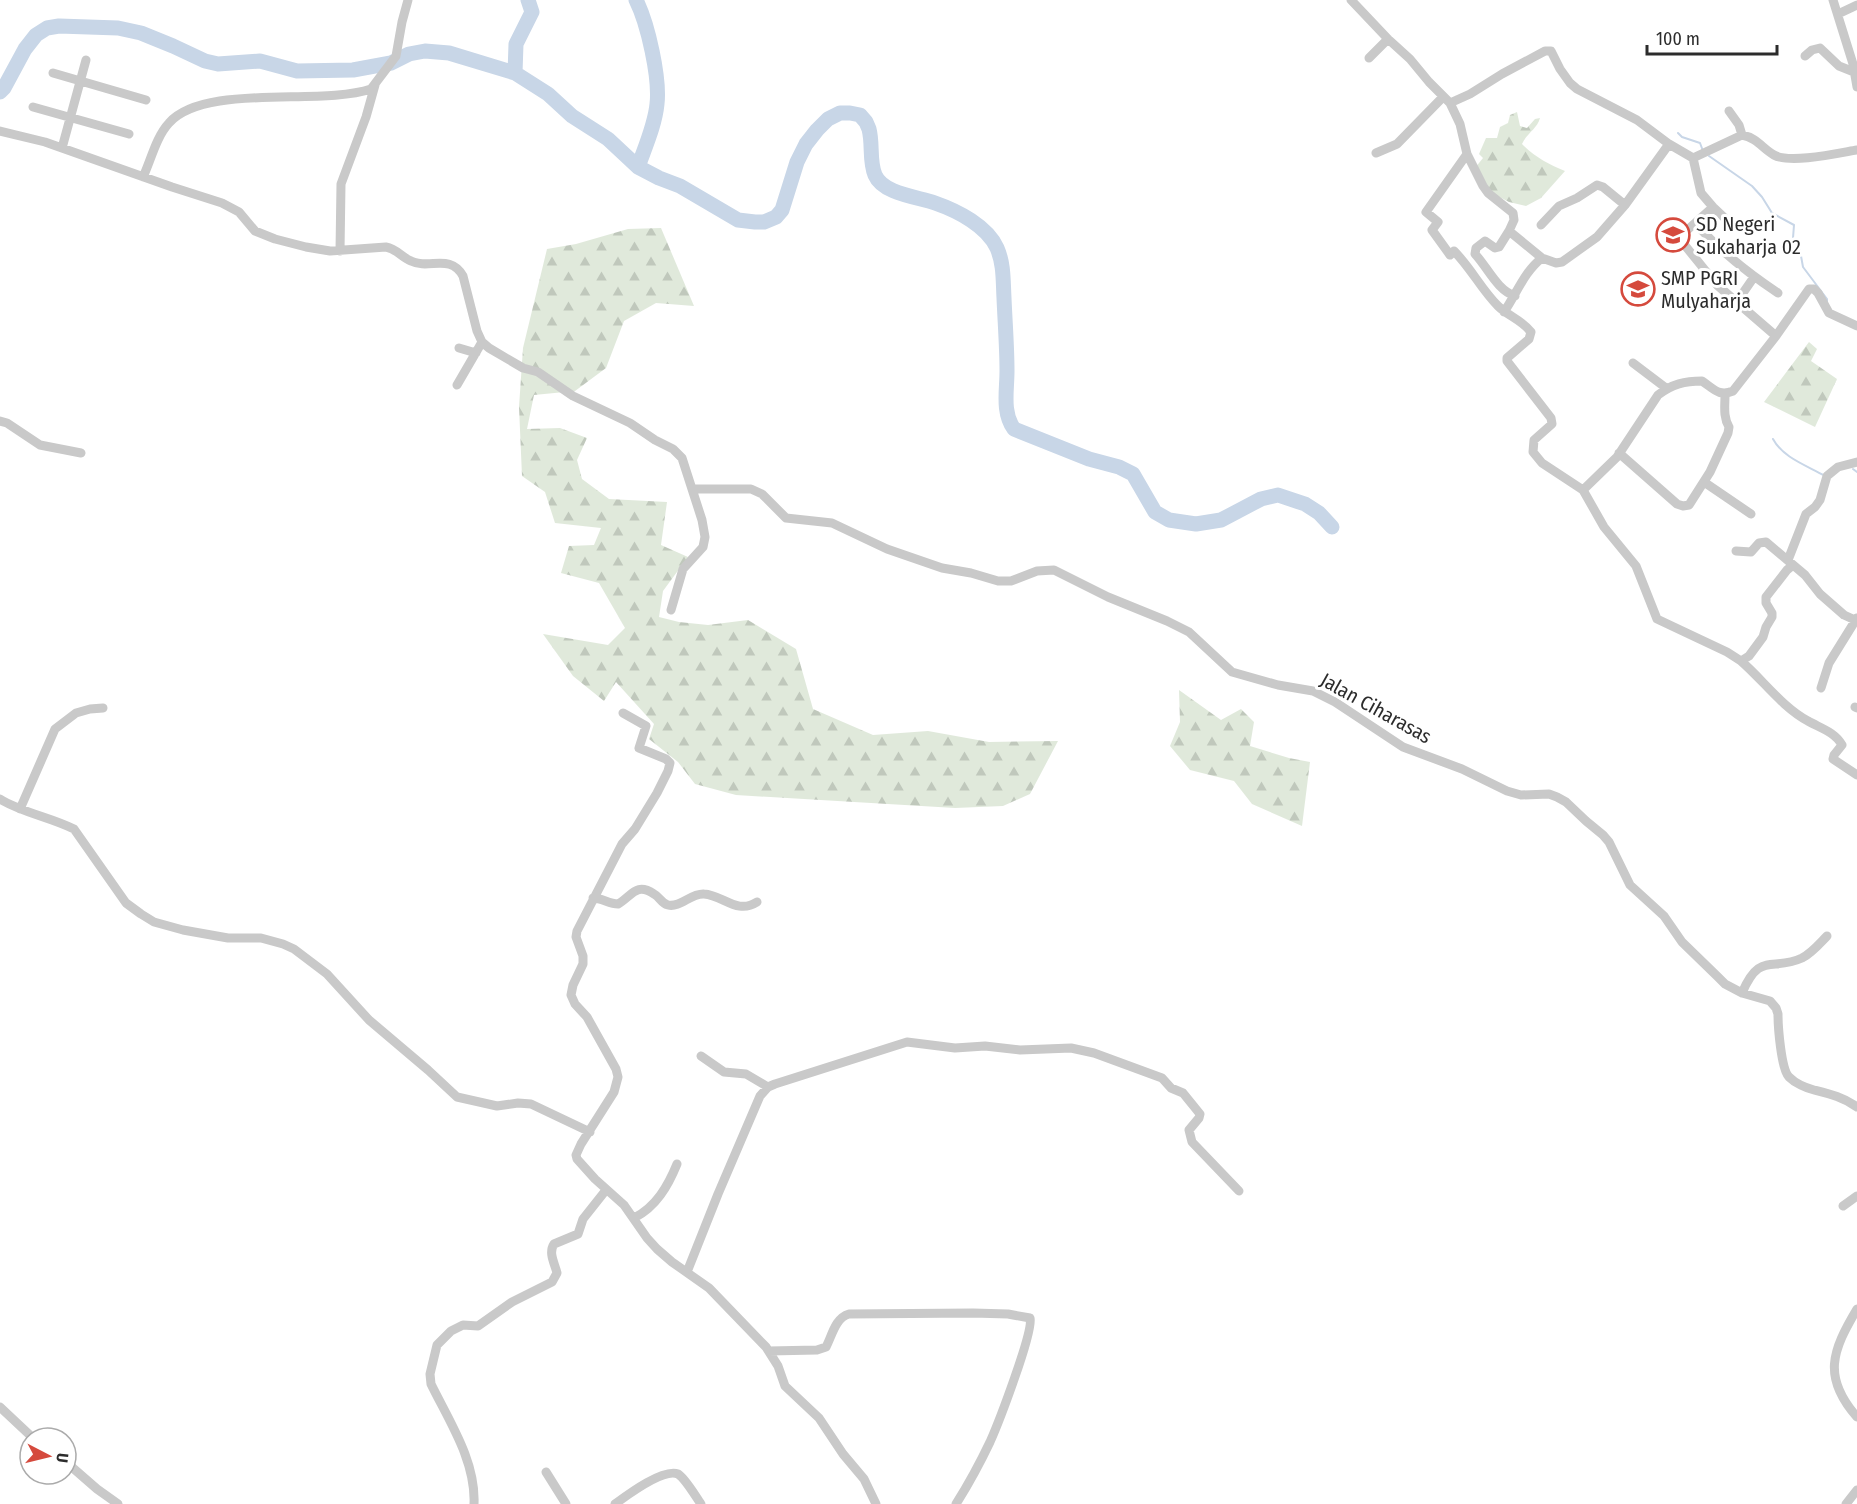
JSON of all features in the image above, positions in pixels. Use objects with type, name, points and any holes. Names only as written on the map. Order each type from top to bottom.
[{"type":"street","points":[[143,177],[167,125],[185,110],[204,104],[228,101],[345,94],[369,90],[395,58],[408,0]]},
{"type":"street","points":[[1351,0],[1447,100],[1460,124],[1467,154],[1483,186],[1488,193],[1513,213],[1514,220],[1499,247],[1495,248],[1485,241],[1476,248],[1475,252],[1502,288],[1515,296]]},
{"type":"street","points":[[1833,0],[1854,66],[1857,87]]},
{"type":"street","points":[[1838,14],[1857,5]]},
{"type":"street","points":[[1369,58],[1388,39]]},
{"type":"street","points":[[1805,56],[1812,50],[1820,48],[1839,66],[1854,66]]},
{"type":"street","points":[[1376,153],[1397,144],[1447,100],[1461,99],[1502,74],[1548,51],[1553,53],[1560,69],[1577,89],[1637,120],[1669,144],[1693,158],[1701,193],[1731,224]]},
{"type":"street","points":[[63,148],[86,60]]},
{"type":"street","points":[[53,73],[146,100]]},
{"type":"street","points":[[340,251],[341,184],[366,117],[375,85]]},
{"type":"street","points":[[33,107],[129,135]]},
{"type":"street","points":[[1729,111],[1739,125],[1742,135]]},
{"type":"street","points":[[0,131],[63,148],[232,208],[263,236],[306,247],[340,251],[393,248],[413,262],[448,264],[460,270],[466,285],[473,319],[482,342],[523,368],[538,372],[573,396],[630,423],[673,449],[682,458],[702,520],[704,542],[683,569],[671,610]]},
{"type":"street","points":[[1693,158],[1742,135],[1757,140],[1773,155],[1781,157],[1802,158],[1857,150]]},
{"type":"street","points":[[1509,231],[1542,258],[1556,264],[1562,262],[1597,237],[1625,205],[1669,144]]},
{"type":"street","points":[[1467,154],[1426,212],[1438,222],[1432,230],[1450,255],[1454,251],[1467,264],[1486,292],[1504,312],[1531,332],[1529,339],[1509,355],[1507,362],[1551,418],[1552,424],[1534,440],[1533,452],[1542,463],[1583,490],[1604,527],[1636,566],[1657,619],[1680,628],[1741,661],[1792,711],[1838,739],[1842,745],[1834,754],[1833,759],[1857,775]]},
{"type":"street","points":[[1541,225],[1559,206],[1578,198],[1597,185],[1625,205]]},
{"type":"street","points":[[1713,207],[1684,234],[1683,243],[1717,285],[1776,336]]},
{"type":"street","points":[[1695,223],[1754,277],[1778,293]]},
{"type":"street","points":[[1504,312],[1527,273],[1542,258]]},
{"type":"street","points":[[1736,303],[1754,277]]},
{"type":"street","points":[[1583,490],[1619,453],[1658,395],[1666,388],[1689,381],[1702,381],[1725,395],[1733,391],[1809,289],[1814,289],[1818,293],[1829,313],[1857,326]]},
{"type":"street","points":[[457,386],[482,342]]},
{"type":"street","points":[[459,348],[476,353]]},
{"type":"street","points":[[1633,363],[1666,388]]},
{"type":"street","points":[[1619,453],[1677,504],[1689,505],[1722,448],[1730,427],[1726,422],[1723,408],[1725,395]]},
{"type":"street","points":[[0,421],[7,423],[40,445],[81,453]]},
{"type":"street","points":[[1741,661],[1749,656],[1763,637],[1772,617],[1766,597],[1791,562],[1806,514],[1820,500],[1827,476],[1838,466],[1856,464]]},
{"type":"street","points":[[1704,482],[1751,514]]},
{"type":"street","name":"Jalan Ciharasas","points":[[693,489],[751,489],[762,494],[786,518],[832,523],[887,549],[942,568],[998,581],[1011,580],[1036,571],[1053,570],[1107,597],[1189,632],[1232,672],[1278,685],[1313,691],[1335,702],[1403,747],[1462,769],[1507,791],[1521,795],[1549,794],[1557,797],[1566,802],[1603,835],[1609,842],[1630,885],[1664,916],[1682,942],[1725,984],[1742,993],[1770,1001],[1776,1008],[1782,1060],[1787,1076],[1800,1084],[1833,1094],[1857,1107]]},
{"type":"street","points":[[1736,551],[1751,552],[1759,543],[1765,542],[1791,562],[1820,594],[1844,615],[1856,620],[1829,663],[1821,688]]},
{"type":"street","points":[[20,809],[55,729],[76,713],[103,708]]},
{"type":"street","points":[[623,713],[646,726],[639,748],[666,759],[670,763],[648,809],[622,844],[577,932],[576,937],[583,956],[583,964],[573,984],[571,994],[616,1069],[618,1077],[615,1092],[578,1150],[577,1160],[624,1205],[657,1249],[708,1288],[769,1351],[778,1366],[785,1386],[819,1418],[843,1454],[864,1479],[876,1504]]},
{"type":"street","points":[[0,798],[20,809],[75,829],[126,903],[154,922],[228,938],[273,940],[294,949],[327,974],[369,1020],[457,1097],[496,1106],[531,1104],[590,1132]]},
{"type":"street","points":[[593,898],[602,898],[618,904],[633,891],[639,889],[654,894],[668,905],[675,905],[695,895],[703,894],[741,907],[757,902]]},
{"type":"street","points":[[1742,993],[1760,966],[1802,958],[1827,936]]},
{"type":"street","points":[[687,1272],[760,1096],[768,1087],[907,1042],[955,1048],[985,1046],[1020,1050],[1071,1048],[1094,1053],[1162,1078],[1171,1088],[1183,1093],[1200,1114],[1188,1130],[1192,1142],[1239,1191]]},
{"type":"street","points":[[701,1056],[724,1072],[747,1074],[768,1087]]},
{"type":"street","points":[[634,1218],[644,1213],[659,1197],[676,1164]]},
{"type":"street","points":[[474,1504],[474,1489],[465,1452],[431,1384],[430,1374],[437,1345],[451,1331],[463,1325],[478,1326],[512,1302],[554,1279],[557,1274],[552,1247],[578,1234],[583,1219],[606,1190]]},
{"type":"street","points":[[1843,1206],[1857,1196]]},
{"type":"street","points":[[1857,1309],[1841,1337],[1834,1372],[1840,1396],[1857,1417]]},
{"type":"street","points":[[769,1351],[823,1349],[837,1322],[849,1314],[973,1313],[1008,1314],[1030,1318],[1032,1323],[1023,1351],[989,1443],[956,1504]]},
{"type":"street","points":[[0,1407],[20,1426]]},
{"type":"street","points":[[78,1472],[118,1504]]},
{"type":"street","points":[[546,1472],[566,1504]]},
{"type":"street","points":[[615,1504],[647,1483],[662,1476],[675,1474],[680,1476],[701,1504]]},
{"type":"street","points":[[1846,1504],[1857,1490]]},
{"type":"green space","points":[[1517,112],[1520,126],[1527,128],[1535,119],[1540,118],[1522,144],[1542,160],[1565,171],[1541,198],[1526,206],[1509,202],[1488,191],[1475,168],[1483,158],[1479,154],[1486,138],[1497,138],[1500,127],[1508,123],[1510,115]]},
{"type":"green space","points":[[661,228],[694,306],[656,303],[624,321],[606,368],[575,391],[534,395],[527,429],[560,428],[587,438],[577,460],[582,479],[609,499],[667,502],[661,545],[688,557],[663,591],[659,617],[708,625],[748,620],[796,649],[813,709],[873,735],[928,731],[989,742],[1058,741],[1030,794],[1003,806],[955,808],[736,795],[695,784],[678,762],[649,739],[654,724],[616,682],[604,701],[573,676],[543,634],[608,645],[625,628],[599,583],[561,573],[569,546],[594,545],[601,528],[555,523],[545,492],[522,476],[519,407],[523,348],[547,249],[576,244],[628,229]]},
{"type":"green space","points":[[1809,342],[1817,349],[1811,361],[1837,379],[1815,427],[1764,402]]},
{"type":"green space","points":[[1179,690],[1221,720],[1241,709],[1254,722],[1250,746],[1310,762],[1302,826],[1252,804],[1234,781],[1190,770],[1170,746],[1180,722]]},
{"type":"waterway","points":[[515,73],[516,44],[532,12],[528,0]]},
{"type":"waterway","points":[[636,0],[645,23],[657,80],[654,120],[638,167]]},
{"type":"waterway","points":[[0,92],[25,49],[36,35],[47,28],[59,26],[118,28],[141,33],[205,61],[218,64],[260,61],[297,71],[353,70],[391,63],[409,54],[425,51],[449,53],[515,73],[548,94],[572,116],[608,139],[638,167],[680,186],[738,220],[755,222],[764,222],[776,217],[782,210],[797,162],[806,144],[817,130],[828,119],[840,113],[860,115],[869,129],[875,175],[885,187],[953,210],[979,226],[997,248],[1003,279],[1007,408],[1014,429],[1133,474],[1155,512],[1169,520],[1196,524],[1221,520],[1261,499],[1278,495],[1305,504],[1319,513],[1332,527]]},
{"type":"waterway","points":[[1678,133],[1682,137],[1700,143],[1703,151]]},
{"type":"waterway","points":[[1709,156],[1752,186],[1772,213],[1794,225],[1793,238],[1799,245],[1803,267],[1827,299],[1827,303]]},
{"type":"waterway","points":[[1773,439],[1777,446],[1789,456],[1825,476]]},
{"type":"waterway","points":[[1853,469],[1857,472]]},
{"type":"place","name":"SD Negeri Sukaharja 02","points":[[1673,235]]},
{"type":"place","name":"SMP PGRI Mulyaharja","points":[[1638,289]]}]
